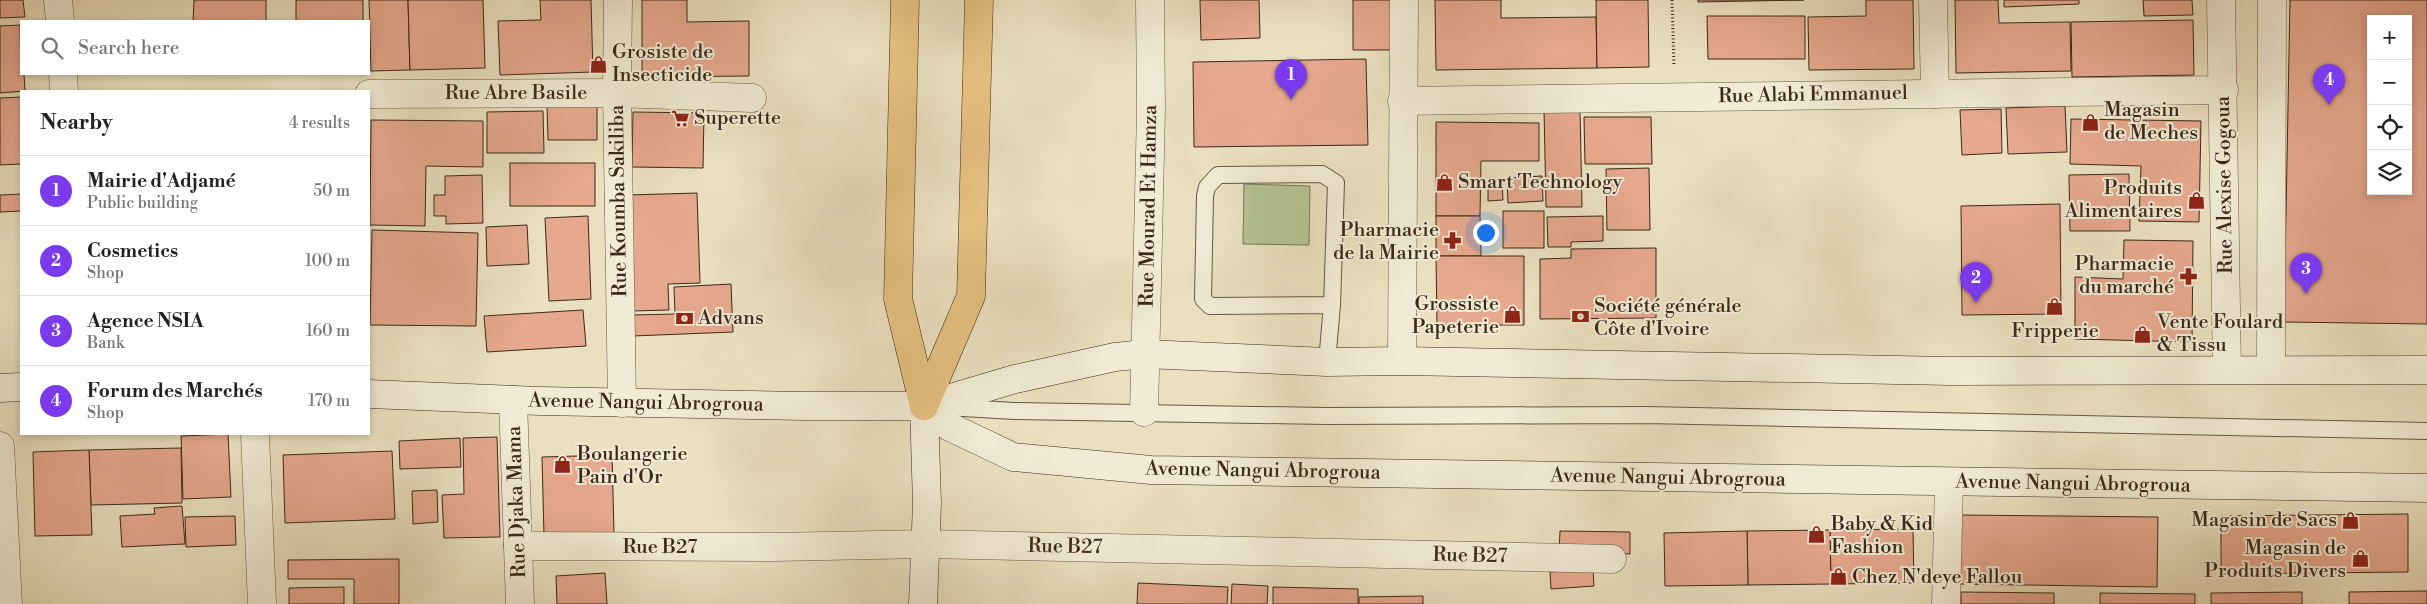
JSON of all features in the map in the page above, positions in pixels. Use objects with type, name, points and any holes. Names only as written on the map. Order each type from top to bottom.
[{"type":"highway","points":[[905,0],[898,299],[924,406]]},
{"type":"highway","points":[[924,406],[971,296],[979,0]]},
{"type":"street","points":[[58,0],[60,20]]},
{"type":"street","name":"Rue Koumba Sakiliba","points":[[618,0],[617,93],[622,403]]},
{"type":"street","name":"Rue Mourad Et Hamza","points":[[1144,412],[1145,354],[1148,326],[1151,119],[1150,0]]},
{"type":"street","points":[[1402,361],[1404,0]]},
{"type":"street","points":[[1933,0],[1935,94]]},
{"type":"street","name":"Rue Alexise Gogoua","points":[[2221,0],[2224,90],[2227,370]]},
{"type":"street","points":[[2271,369],[2272,0]]},
{"type":"street","points":[[63,75],[64,90]]},
{"type":"street","name":"Rue Alabi Emmanuel","points":[[1402,100],[2224,90]]},
{"type":"street","name":"Rue Abre Basile","points":[[370,94],[617,93],[752,98]]},
{"type":"street","name":"Avenue Nangui Abrogroua","points":[[370,394],[622,403],[924,406],[1015,379],[1115,357],[1145,354],[1326,362],[1402,361],[1950,371],[2427,370]]},
{"type":"street","points":[[0,388],[20,387]]},
{"type":"street","name":"Rue Djaka Mama","points":[[513,400],[520,604]]},
{"type":"street","points":[[923,604],[926,544],[924,406]]},
{"type":"street","name":"Avenue Nangui Abrogroua","points":[[924,406],[948,426],[1013,457],[1151,470],[1949,483],[2427,488]]},
{"type":"street","points":[[255,435],[262,604]]},
{"type":"street","points":[[0,446],[8,604]]},
{"type":"street","points":[[1946,604],[1949,483]]},
{"type":"street","name":"Rue B27","points":[[518,546],[775,547],[926,544],[1612,559]]},
{"type":"lane","points":[[1326,362],[1332,304],[1336,184],[1322,174],[1218,175],[1207,187],[1205,196],[1203,299],[1210,306],[1332,304]]},
{"type":"lane","name":"Avenue Nangui Abrogroua","points":[[924,406],[1015,411],[1345,416],[1645,415],[2427,432]]},
{"type":"path","points":[[1672,0],[1675,97]]},
{"type":"green space","points":[[1244,184],[1310,186],[1309,245],[1243,244]]},
{"type":"building","points":[[0,0],[23,0],[25,17],[0,18]]},
{"type":"building","points":[[194,0],[266,0],[266,20],[193,20]]},
{"type":"building","points":[[296,0],[363,0],[363,20],[296,20]]},
{"type":"building","points":[[369,0],[408,0],[410,70],[371,71]]},
{"type":"building","points":[[408,0],[483,0],[485,68],[410,70]]},
{"type":"building","points":[[540,0],[591,0],[593,72],[500,75],[498,21],[541,20]]},
{"type":"building","points":[[642,0],[687,0],[687,22],[749,21],[749,76],[642,77]]},
{"type":"building","points":[[1200,0],[1259,0],[1260,38],[1201,40]]},
{"type":"building","points":[[1353,0],[1393,0],[1394,50],[1353,50]]},
{"type":"building","points":[[1435,0],[1501,0],[1501,18],[1596,17],[1597,68],[1436,70]]},
{"type":"building","points":[[1596,0],[1648,0],[1649,67],[1597,68]]},
{"type":"building","points":[[1698,0],[1804,0],[1698,2]]},
{"type":"building","points":[[1866,0],[1913,0],[1914,69],[1809,70],[1808,17],[1866,16]]},
{"type":"building","points":[[1955,0],[1998,0],[1999,23],[2070,22],[2071,71],[1956,73]]},
{"type":"building","points":[[2004,0],[2079,0],[2079,4],[2004,7]]},
{"type":"building","points":[[2143,0],[2192,0],[2193,15],[2144,16]]},
{"type":"building","points":[[2290,0],[2427,0],[2427,324],[2284,322]]},
{"type":"building","points":[[1707,16],[1805,16],[1805,59],[1708,59]]},
{"type":"building","points":[[2193,20],[2194,75],[2072,77],[2071,22]]},
{"type":"building","points":[[20,25],[20,75],[24,75],[25,90],[0,93],[0,26]]},
{"type":"building","points":[[1366,59],[1368,145],[1194,147],[1193,62]]},
{"type":"building","points":[[20,97],[20,164],[0,165],[0,98]]},
{"type":"building","points":[[547,106],[597,106],[597,140],[548,140]]},
{"type":"building","points":[[2065,106],[2067,152],[2008,154],[2006,108]]},
{"type":"building","points":[[1544,109],[1580,109],[1582,207],[1546,207]]},
{"type":"building","points":[[2001,109],[2002,153],[1962,155],[1960,110]]},
{"type":"building","points":[[543,111],[544,153],[487,153],[487,112]]},
{"type":"building","points":[[633,112],[704,113],[703,168],[632,167]]},
{"type":"building","points":[[1584,117],[1651,117],[1652,164],[1585,164]]},
{"type":"building","points":[[2071,119],[2201,121],[2199,222],[2139,221],[2141,166],[2070,164]]},
{"type":"building","points":[[371,120],[483,121],[483,167],[426,166],[425,226],[370,225]]},
{"type":"building","points":[[1436,122],[1539,123],[1539,161],[1481,161],[1480,216],[1436,216]]},
{"type":"building","points":[[510,163],[595,163],[595,206],[510,206]]},
{"type":"building","points":[[1649,168],[1650,230],[1607,230],[1606,169]]},
{"type":"building","points":[[2129,174],[2130,231],[2070,231],[2069,175]]},
{"type":"building","points":[[482,175],[483,223],[446,224],[446,216],[434,216],[434,195],[445,195],[445,176]]},
{"type":"building","points":[[1542,176],[1543,201],[1508,203],[1507,178]]},
{"type":"building","points":[[1502,180],[1503,200],[1488,201],[1488,181]]},
{"type":"building","points":[[697,193],[700,283],[668,284],[669,310],[632,311],[628,195]]},
{"type":"building","points":[[20,194],[20,211],[0,212],[0,195]]},
{"type":"building","points":[[2060,204],[2061,314],[1962,315],[1961,206]]},
{"type":"building","points":[[1503,211],[1544,211],[1544,248],[1503,248]]},
{"type":"building","points":[[588,216],[591,299],[549,301],[545,218]]},
{"type":"building","points":[[1436,216],[1480,216],[1481,256],[1436,256]]},
{"type":"building","points":[[1603,216],[1603,241],[1571,242],[1571,247],[1548,247],[1547,217]]},
{"type":"building","points":[[527,225],[529,264],[487,266],[486,227]]},
{"type":"building","points":[[372,230],[478,233],[476,326],[370,325]]},
{"type":"building","points":[[2124,240],[2193,241],[2192,342],[2075,339],[2075,277],[2123,279]]},
{"type":"building","points":[[1656,248],[1656,318],[1540,319],[1540,259],[1571,258],[1571,249]]},
{"type":"building","points":[[1436,256],[1524,256],[1524,325],[1437,325]]},
{"type":"building","points":[[731,284],[733,332],[633,336],[632,315],[675,314],[674,287]]},
{"type":"building","points":[[583,310],[586,346],[487,352],[484,316]]},
{"type":"building","points":[[228,435],[231,497],[183,499],[181,436]]},
{"type":"building","points":[[497,437],[500,537],[444,538],[442,495],[464,494],[463,438]]},
{"type":"building","points":[[460,438],[461,467],[400,469],[399,441]]},
{"type":"building","points":[[181,448],[182,503],[91,505],[89,450]]},
{"type":"building","points":[[89,450],[92,535],[35,536],[33,452]]},
{"type":"building","points":[[392,451],[395,519],[285,523],[283,455]]},
{"type":"building","points":[[612,455],[614,533],[544,536],[542,457]]},
{"type":"building","points":[[437,490],[438,522],[413,524],[412,491]]},
{"type":"building","points":[[182,506],[185,544],[122,547],[120,516],[155,514],[154,508]]},
{"type":"building","points":[[2408,514],[2408,572],[2221,574],[2221,516]]},
{"type":"building","points":[[1961,515],[2158,517],[2157,587],[1960,584]]},
{"type":"building","points":[[235,516],[236,545],[186,547],[185,517]]},
{"type":"building","points":[[1913,529],[1914,583],[1831,584],[1830,530]]},
{"type":"building","points":[[1830,530],[1831,584],[1748,585],[1747,531]]},
{"type":"building","points":[[1560,531],[1630,532],[1630,554],[1559,553]]},
{"type":"building","points":[[1747,531],[1748,585],[1665,586],[1664,533]]},
{"type":"building","points":[[399,559],[399,604],[354,604],[354,579],[288,579],[288,560]]},
{"type":"building","points":[[1593,569],[1594,586],[1551,589],[1550,572]]},
{"type":"building","points":[[605,573],[607,604],[557,604],[556,576]]},
{"type":"building","points":[[1138,583],[1228,587],[1227,604],[1137,604]]},
{"type":"building","points":[[1232,584],[1268,586],[1267,604],[1231,604]]},
{"type":"building","points":[[344,587],[344,604],[289,604],[289,588]]},
{"type":"building","points":[[1273,587],[1358,589],[1358,604],[1273,604]]},
{"type":"building","points":[[2427,591],[2427,604],[2349,604],[2349,592]]},
{"type":"building","points":[[1961,592],[2054,593],[2054,604],[1961,604]]},
{"type":"building","points":[[2302,592],[2302,604],[2211,604],[2211,593]]},
{"type":"building","points":[[2100,593],[2195,594],[2195,604],[2100,604]]},
{"type":"building","points":[[1423,596],[1423,604],[1359,604],[1359,597]]},
{"type":"place","name":"Grosiste de Insecticide","points":[[598,64]]},
{"type":"place","name":"Mairie d'Adjamé","points":[[1291,100]]},
{"type":"place","name":"Forum des Marchés","points":[[2329,105]]},
{"type":"place","name":"Superette","points":[[680,118]]},
{"type":"place","name":"Magasin de Meches","points":[[2090,122]]},
{"type":"place","name":"Smart Technology","points":[[1444,182]]},
{"type":"place","name":"Produits Alimentaires","points":[[2196,200]]},
{"type":"place","name":"Pharmacie de la Mairie","points":[[1453,241]]},
{"type":"place","name":"Pharmacie du marché","points":[[2188,276]]},
{"type":"place","name":"Agence NSIA","points":[[2306,294]]},
{"type":"place","name":"Cosmetics","points":[[1976,303]]},
{"type":"place","name":"Fripperie","points":[[2055,307]]},
{"type":"place","name":"Grossiste Papeterie","points":[[1513,315]]},
{"type":"place","name":"Société générale Côte d'Ivoire","points":[[1580,317]]},
{"type":"place","name":"Advans","points":[[684,318]]},
{"type":"place","name":"Vente Foulard & Tissu","points":[[2143,334]]},
{"type":"place","name":"Boulangerie Pain d'Or","points":[[563,465]]},
{"type":"place","name":"Magasin de Sacs","points":[[2351,520]]},
{"type":"place","name":"Baby & Kid Fashion","points":[[1817,535]]},
{"type":"place","name":"Magasin de Produits Divers","points":[[2360,559]]},
{"type":"place","name":"Chez N'deye Fallou","points":[[1838,577]]}]
